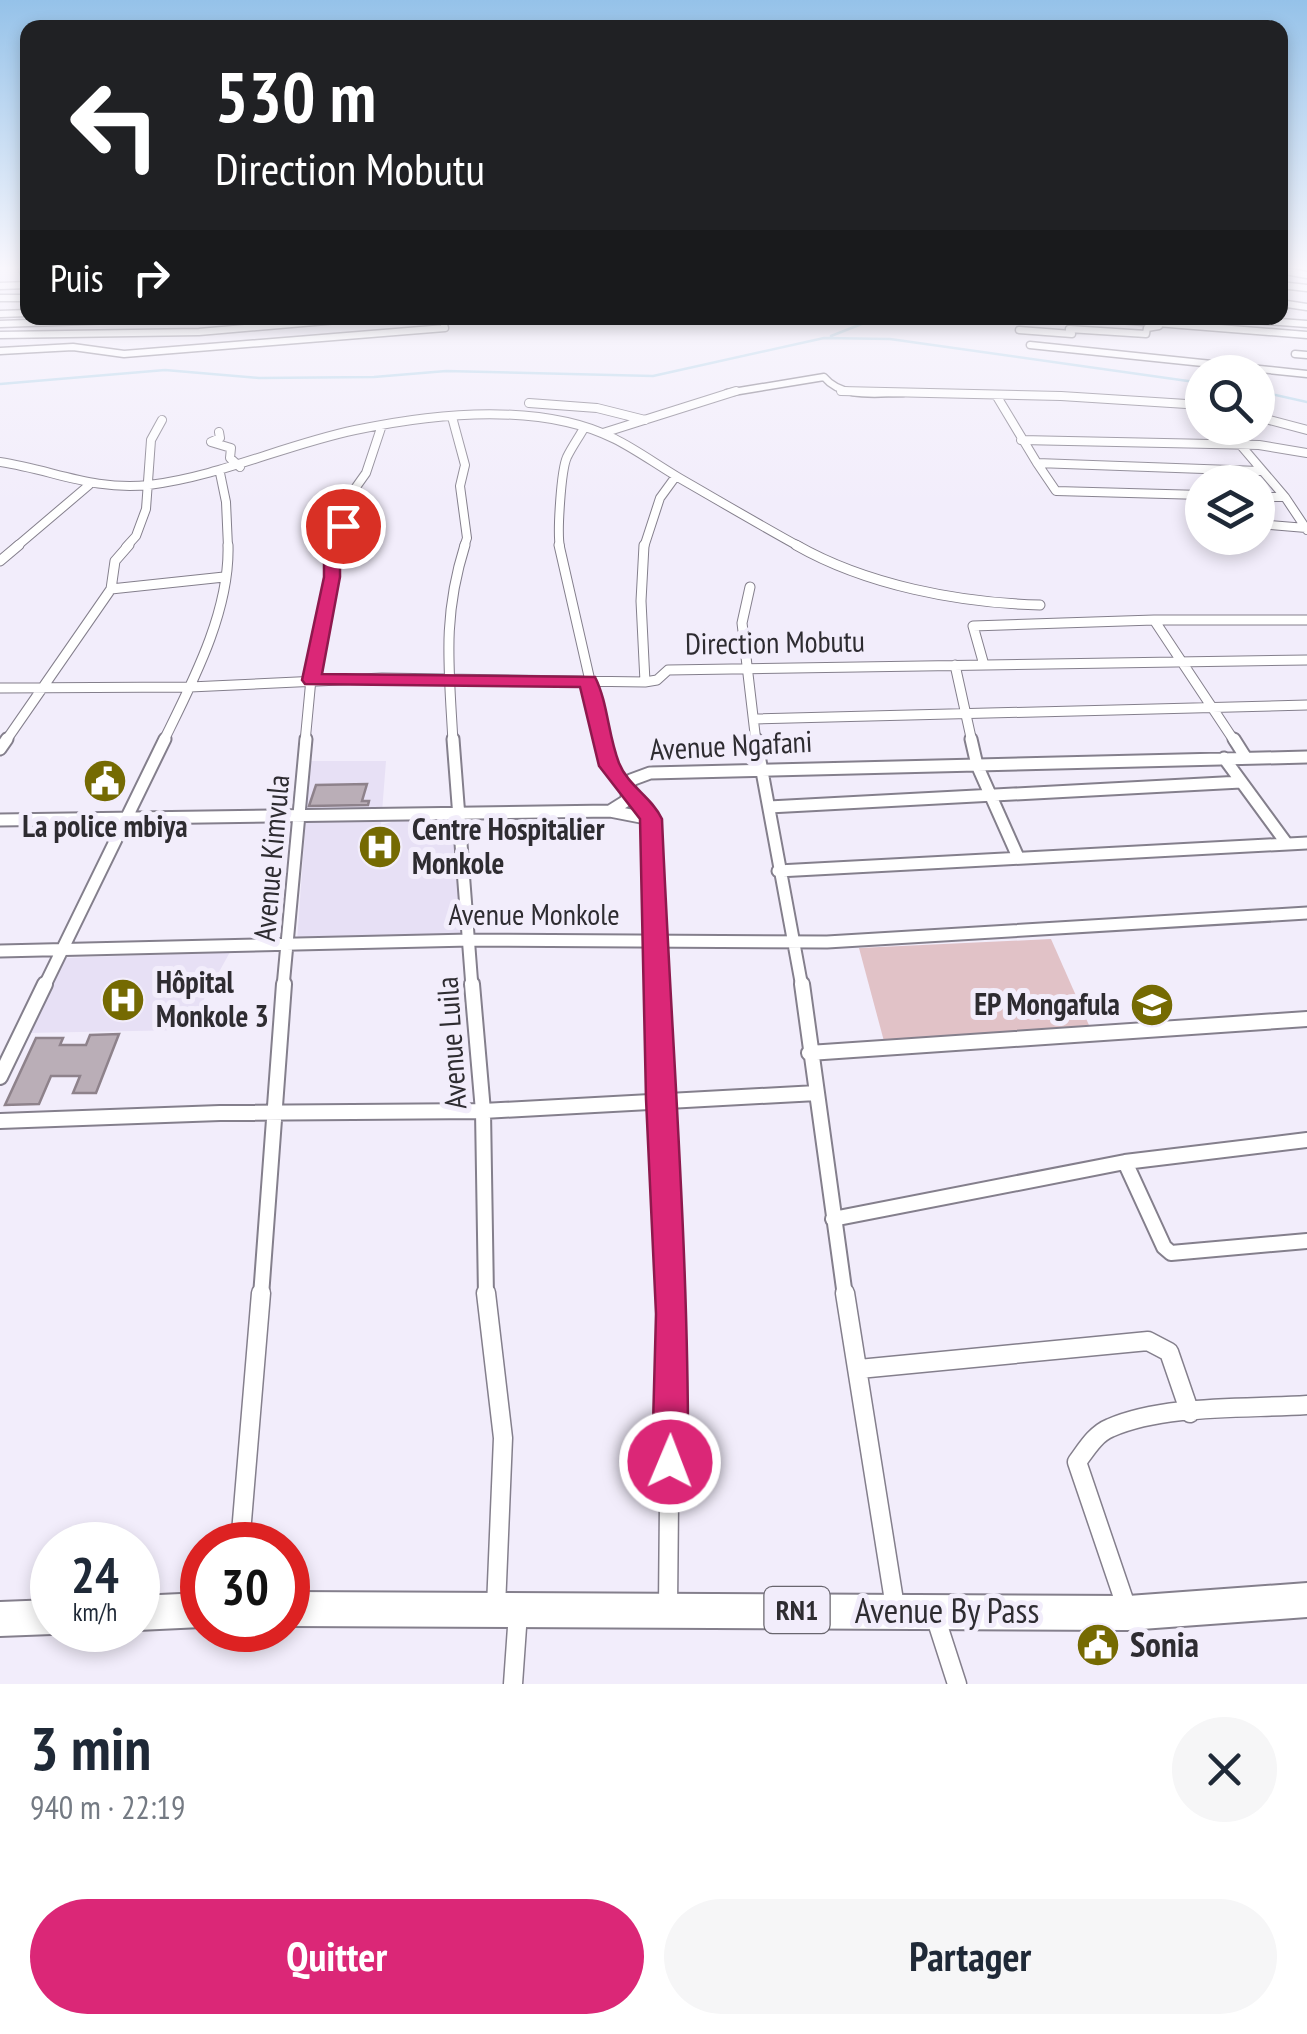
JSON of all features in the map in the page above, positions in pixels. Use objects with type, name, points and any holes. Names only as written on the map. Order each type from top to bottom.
[{"type":"highway","name":"Avenue By Pass","points":[[310,1610],[1128,1612],[1307,1600]]},
{"type":"highway","points":[[0,1620],[30,1618]]},
{"type":"street","points":[[0,351],[63,348]]},
{"type":"street","points":[[78,348],[124,354],[229,348]]},
{"type":"street","points":[[1040,348],[1307,374]]},
{"type":"street","points":[[1086,348],[1089,351]]},
{"type":"street","points":[[1294,354],[1307,355]]},
{"type":"street","points":[[603,433],[720,394],[777,380],[810,377],[824,377],[833,388],[845,392],[1185,404]]},
{"type":"street","points":[[996,395],[1056,491],[1185,495]]},
{"type":"street","points":[[529,402],[596,408],[645,420]]},
{"type":"street","points":[[0,462],[45,469],[89,485],[146,485],[220,473],[333,436],[382,426],[452,417],[524,415],[603,433],[652,456],[676,476],[822,560],[897,584],[998,604],[1040,605]]},
{"type":"street","name":"Avenue Luila","points":[[452,417],[466,465],[460,486],[468,538],[452,589],[447,622],[456,813],[483,1111],[484,1278],[503,1438],[507,1611],[514,1684]]},
{"type":"street","points":[[1275,418],[1307,426]]},
{"type":"street","points":[[0,749],[111,589],[115,561],[136,536],[146,509],[151,440],[162,420]]},
{"type":"street","name":"Avenue Kimvula","points":[[242,1522],[276,1112],[274,1092],[312,680],[332,577],[332,552],[349,497],[366,472],[382,426]]},
{"type":"street","points":[[584,428],[565,461],[564,494],[556,530],[609,766],[644,805],[651,819],[672,1314],[668,1611]]},
{"type":"street","points":[[218,432],[220,438],[211,442],[230,448],[230,458],[240,467]]},
{"type":"street","points":[[1022,440],[1185,444]]},
{"type":"street","points":[[1240,445],[1307,453]]},
{"type":"street","points":[[1240,445],[1255,465]]},
{"type":"street","points":[[1037,463],[1185,468]]},
{"type":"street","points":[[0,471],[12,464]]},
{"type":"street","points":[[0,1077],[65,951],[124,818],[190,687],[223,594],[228,528],[220,473]]},
{"type":"street","points":[[645,682],[644,534],[654,508],[676,476]]},
{"type":"street","points":[[0,561],[89,485]]},
{"type":"street","points":[[1275,488],[1306,529]]},
{"type":"street","points":[[1275,497],[1284,497]]},
{"type":"street","points":[[1275,526],[1306,529]]},
{"type":"street","points":[[111,589],[224,578]]},
{"type":"street","points":[[750,587],[742,623],[746,668],[778,871],[796,942],[833,1218],[896,1611]]},
{"type":"street","points":[[984,665],[974,626],[1239,617],[1307,620]]},
{"type":"street","points":[[1154,620],[1246,758]]},
{"type":"street","name":"Direction Mobutu","points":[[0,688],[190,687],[312,680],[645,682],[660,678],[668,670],[1307,660]]},
{"type":"street","points":[[955,665],[977,765],[1018,858]]},
{"type":"street","points":[[755,719],[1307,706]]},
{"type":"street","name":"Avenue Ngafani","points":[[610,811],[624,804],[631,780],[650,773],[1307,757]]},
{"type":"street","points":[[1224,758],[1287,844]]},
{"type":"street","points":[[769,807],[1241,782]]},
{"type":"street","points":[[0,820],[610,811],[651,819]]},
{"type":"street","points":[[778,871],[1307,843]]},
{"type":"street","name":"Avenue Monkole","points":[[0,952],[470,940],[796,942],[1307,913]]},
{"type":"street","points":[[809,1052],[1307,1019]]},
{"type":"street","points":[[0,1121],[276,1112],[483,1111],[816,1093]]},
{"type":"street","points":[[833,1218],[1125,1162],[1307,1140]]},
{"type":"street","points":[[1125,1162],[1164,1247],[1171,1253],[1307,1241]]},
{"type":"street","points":[[859,1369],[1148,1342],[1169,1352],[1190,1413]]},
{"type":"street","points":[[1128,1612],[1077,1462],[1106,1429],[1190,1413],[1307,1405]]},
{"type":"street","points":[[933,1610],[958,1684]]},
{"type":"shaded area","name":"Centre Hospitalier Monkole","points":[[310,761],[386,761],[381,825],[455,819],[463,938],[297,941]]},
{"type":"shaded area","points":[[1051,939],[1092,1032],[885,1045],[859,948]]},
{"type":"shaded area","name":"Hôpital Monkole 3","points":[[230,952],[187,1030],[26,1033],[63,958]]},
{"type":"building","points":[[367,784],[362,801],[369,801],[368,805],[309,806],[316,785]]},
{"type":"building","points":[[119,1034],[96,1093],[73,1093],[80,1076],[51,1076],[39,1104],[5,1105],[36,1038],[63,1038],[60,1045],[86,1045],[90,1035]]},
{"type":"waterway","points":[[0,384],[165,370],[259,378],[374,377],[446,371],[653,376],[781,348]]},
{"type":"waterway","points":[[951,348],[1185,381]]},
{"type":"waterway","points":[[1275,395],[1307,402]]},
{"type":"place","name":"La police mbiya","points":[[105,781]]},
{"type":"place","name":"Centre Hospitalier Monkole","points":[[380,847]]},
{"type":"place","name":"Hôpital Monkole 3","points":[[123,1000]]},
{"type":"place","name":"EP Mongafula","points":[[1152,1005]]},
{"type":"place","name":"Sonia","points":[[1098,1645]]},
{"type":"route","points":[[343,526],[332,552],[332,577],[312,680],[588,682],[609,766],[627,790],[637,796],[651,819],[672,1314],[670,1462]]}]
